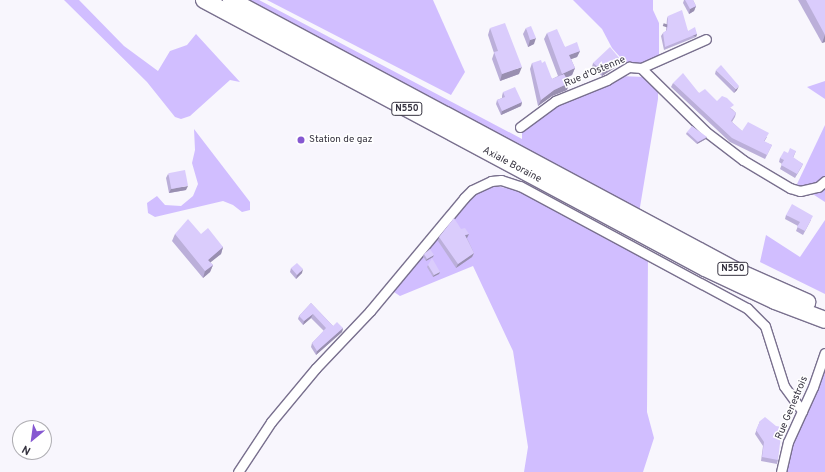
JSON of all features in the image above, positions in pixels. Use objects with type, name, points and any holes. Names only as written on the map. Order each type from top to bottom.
[{"type":"highway","name":"Axiale Boraine","points":[[204,0],[648,231],[744,287],[821,313]]},
{"type":"highway","name":"Axiale Boraine","points":[[231,0],[612,212]]},
{"type":"street","name":"Rue d'Ostenne","points":[[520,127],[556,101],[607,80],[629,68],[641,68],[706,39]]},
{"type":"street","points":[[641,68],[705,131],[744,160],[790,188],[800,191],[818,187],[825,181]]},
{"type":"street","points":[[238,472],[271,422],[296,392],[370,311],[464,198],[480,184],[501,180],[512,182],[648,254],[757,316],[771,340],[784,386],[802,411]]},
{"type":"street","name":"Rue Genestrois","points":[[781,472],[788,442],[814,387],[825,353]]},
{"type":"shaded area","points":[[64,0],[79,0],[124,46],[158,71],[170,51],[187,45],[196,34],[240,82],[230,80],[190,116],[181,119],[175,117],[147,82]]},
{"type":"shaded area","points":[[231,0],[259,0],[522,139],[522,130],[545,108],[620,76],[644,77],[658,91],[658,99],[638,219]]},
{"type":"shaded area","points":[[267,0],[433,0],[465,72],[451,95]]},
{"type":"shaded area","points":[[573,0],[653,0],[653,10],[659,23],[659,60],[629,67],[612,48],[602,29]]},
{"type":"shaded area","points":[[825,81],[825,99],[807,87]]},
{"type":"shaded area","points":[[825,125],[825,202],[797,184]]},
{"type":"shaded area","points":[[194,129],[250,202],[250,210],[242,212],[233,205],[223,201],[155,217],[148,213],[147,203],[157,196],[165,205],[181,206],[193,196],[198,184],[192,163],[195,150]]},
{"type":"shaded area","points":[[493,186],[515,189],[612,242],[610,234],[648,254],[647,412],[654,438],[643,472],[524,472],[528,447],[513,351],[473,266],[400,296],[391,290],[432,241],[436,241],[452,222],[452,215],[481,188]]},
{"type":"shaded area","points":[[825,220],[825,294],[760,262],[766,235],[800,257]]},
{"type":"shaded area","points":[[825,353],[825,472],[781,472]]},
{"type":"building","points":[[685,0],[693,0],[696,6],[690,9]]},
{"type":"building","points":[[806,0],[825,0],[825,35]]},
{"type":"building","points":[[682,10],[688,31],[695,27],[697,34],[665,47],[663,33],[667,30],[668,16]]},
{"type":"building","points":[[505,23],[522,67],[502,74],[494,52],[498,51],[490,28]]},
{"type":"building","points":[[531,26],[536,38],[530,40],[526,28]]},
{"type":"building","points":[[557,29],[565,47],[577,42],[580,51],[569,55],[575,68],[562,74],[547,33]]},
{"type":"building","points":[[610,47],[621,60],[603,71],[593,63]]},
{"type":"building","points":[[541,60],[542,63],[545,61],[552,79],[564,74],[569,83],[554,90],[541,100],[532,63]]},
{"type":"building","points":[[721,65],[739,86],[736,89],[716,70]]},
{"type":"building","points":[[683,73],[699,93],[705,89],[717,101],[722,96],[727,98],[734,105],[730,108],[736,113],[731,121],[742,131],[748,122],[769,133],[764,141],[772,145],[767,155],[732,138],[673,83]]},
{"type":"building","points":[[515,87],[522,102],[502,111],[497,100],[505,97],[503,92]]},
{"type":"building","points":[[692,126],[707,137],[698,142],[687,132]]},
{"type":"building","points":[[790,148],[796,151],[793,157],[803,164],[797,174],[781,165],[784,160],[780,158],[784,151],[788,153]]},
{"type":"building","points":[[185,170],[188,186],[171,189],[168,173]]},
{"type":"building","points":[[792,204],[813,216],[805,231],[797,227],[800,222],[786,215]]},
{"type":"building","points":[[454,218],[461,229],[465,228],[469,234],[465,235],[474,253],[458,264],[439,237]]},
{"type":"building","points":[[188,219],[201,234],[208,228],[223,247],[208,260],[213,265],[205,271],[175,234]]},
{"type":"building","points":[[430,249],[434,255],[427,259],[424,254]]},
{"type":"building","points":[[432,258],[440,272],[434,275],[428,265]]},
{"type":"building","points":[[297,263],[303,269],[297,275],[291,268]]},
{"type":"building","points":[[311,303],[333,326],[337,322],[343,328],[317,351],[312,343],[326,328],[313,314],[304,321],[299,316]]},
{"type":"building","points":[[765,417],[776,426],[782,427],[778,460],[762,457],[764,442],[756,430],[760,421]]},
{"type":"place","name":"Station de gaz","points":[[301,140]]}]
